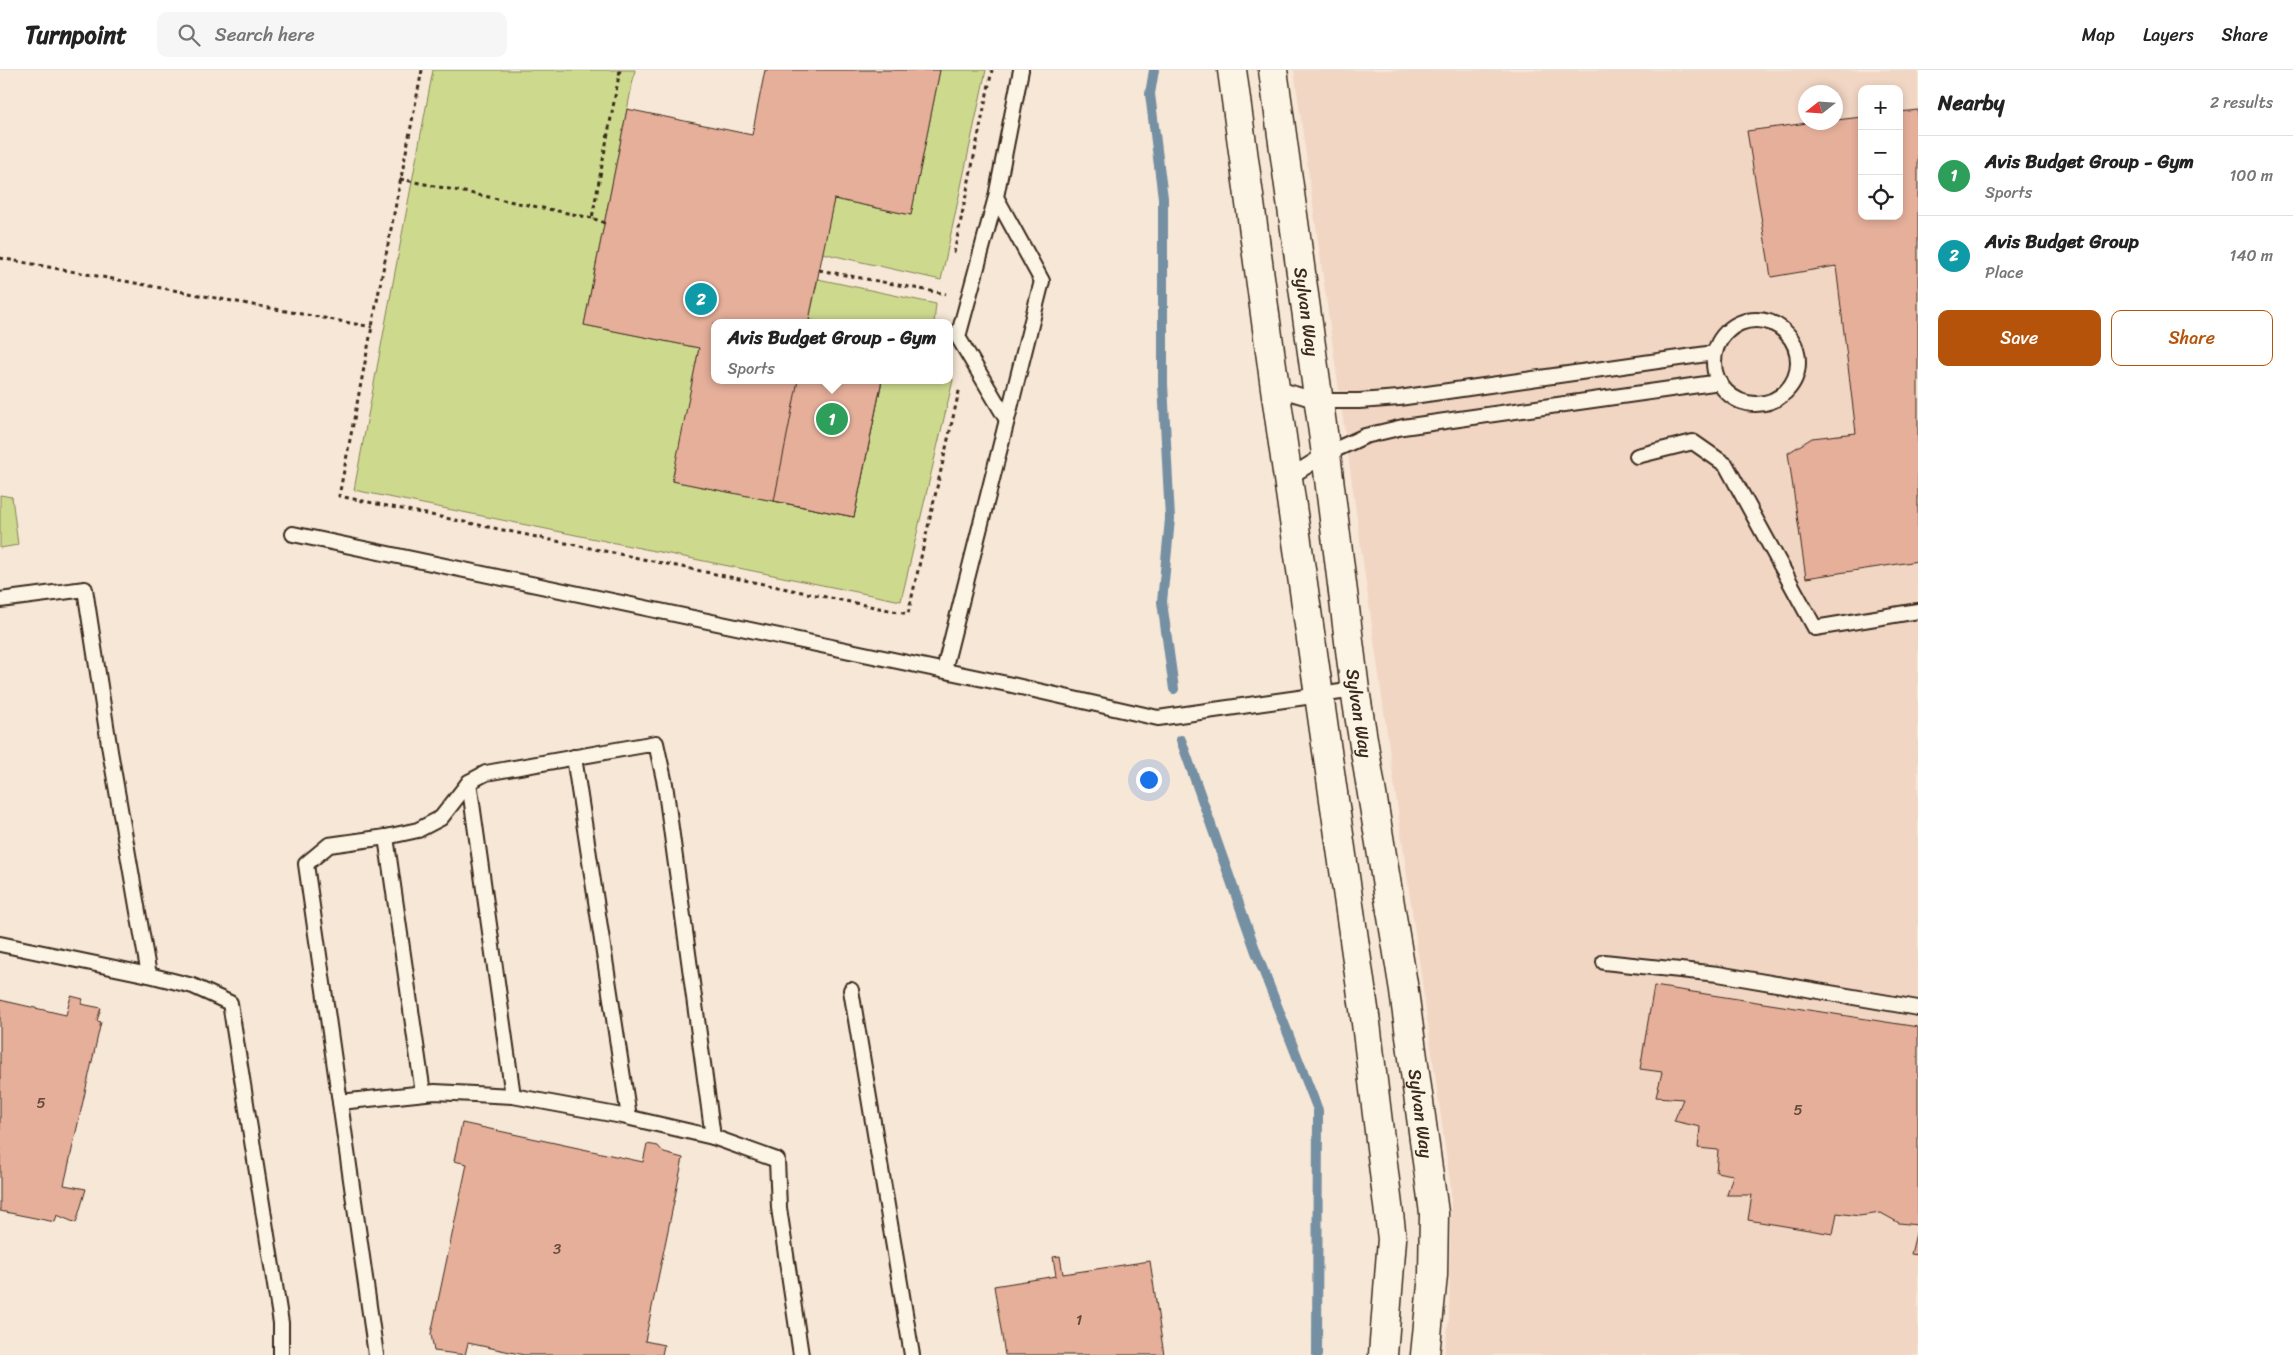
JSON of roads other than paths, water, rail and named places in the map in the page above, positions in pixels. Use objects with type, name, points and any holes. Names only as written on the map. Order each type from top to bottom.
[{"type":"street","name":"Sylvan Way","points":[[1232,70],[1318,695],[1366,1023],[1392,1239],[1383,1355]]},
{"type":"street","name":"Sylvan Way","points":[[1273,70],[1326,454],[1355,690],[1403,984],[1434,1213],[1433,1274],[1425,1355]]},
{"type":"lane","points":[[1007,420],[958,337],[996,197],[1021,70]]},
{"type":"lane","points":[[944,670],[1042,281],[996,197]]},
{"type":"lane","points":[[1750,320],[1767,320],[1782,328],[1793,340],[1799,356],[1798,372],[1791,388],[1778,399],[1763,404],[1746,403],[1731,396],[1720,382],[1714,368],[1714,353],[1722,336],[1735,325],[1750,320]]},
{"type":"lane","points":[[1275,388],[1318,401],[1359,402],[1399,398],[1714,353]]},
{"type":"lane","points":[[1288,478],[1326,454],[1364,436],[1403,427],[1720,382]]},
{"type":"lane","points":[[1637,456],[1693,442],[1726,466],[1816,628],[1918,611]]},
{"type":"lane","points":[[293,534],[944,670],[1158,718],[1355,690]]},
{"type":"lane","points":[[0,600],[85,589],[110,751],[149,975]]},
{"type":"lane","points":[[376,1355],[306,864],[328,844],[386,837],[418,830],[441,818],[469,782],[486,773],[656,743],[665,784],[713,1137]]},
{"type":"lane","points":[[574,757],[629,1117]]},
{"type":"lane","points":[[469,782],[513,1096]]},
{"type":"lane","points":[[386,837],[423,1093]]},
{"type":"lane","points":[[0,944],[193,986],[230,1002],[280,1323],[281,1355]]},
{"type":"lane","points":[[1604,962],[1718,974],[1918,1008]]},
{"type":"lane","points":[[851,990],[912,1355]]},
{"type":"lane","points":[[340,1102],[435,1092],[513,1096],[629,1117],[713,1137],[777,1160],[779,1208],[801,1355]]},
{"type":"waterway","points":[[1154,70],[1150,94],[1163,198],[1163,384],[1170,519],[1162,602],[1174,689]]},
{"type":"waterway","points":[[1181,740],[1256,952],[1318,1110],[1317,1355]]},
{"type":"place","name":"Avis Budget Group","points":[[701,299]]},
{"type":"place","name":"Avis Budget Group - Gym","points":[[832,419]]}]
